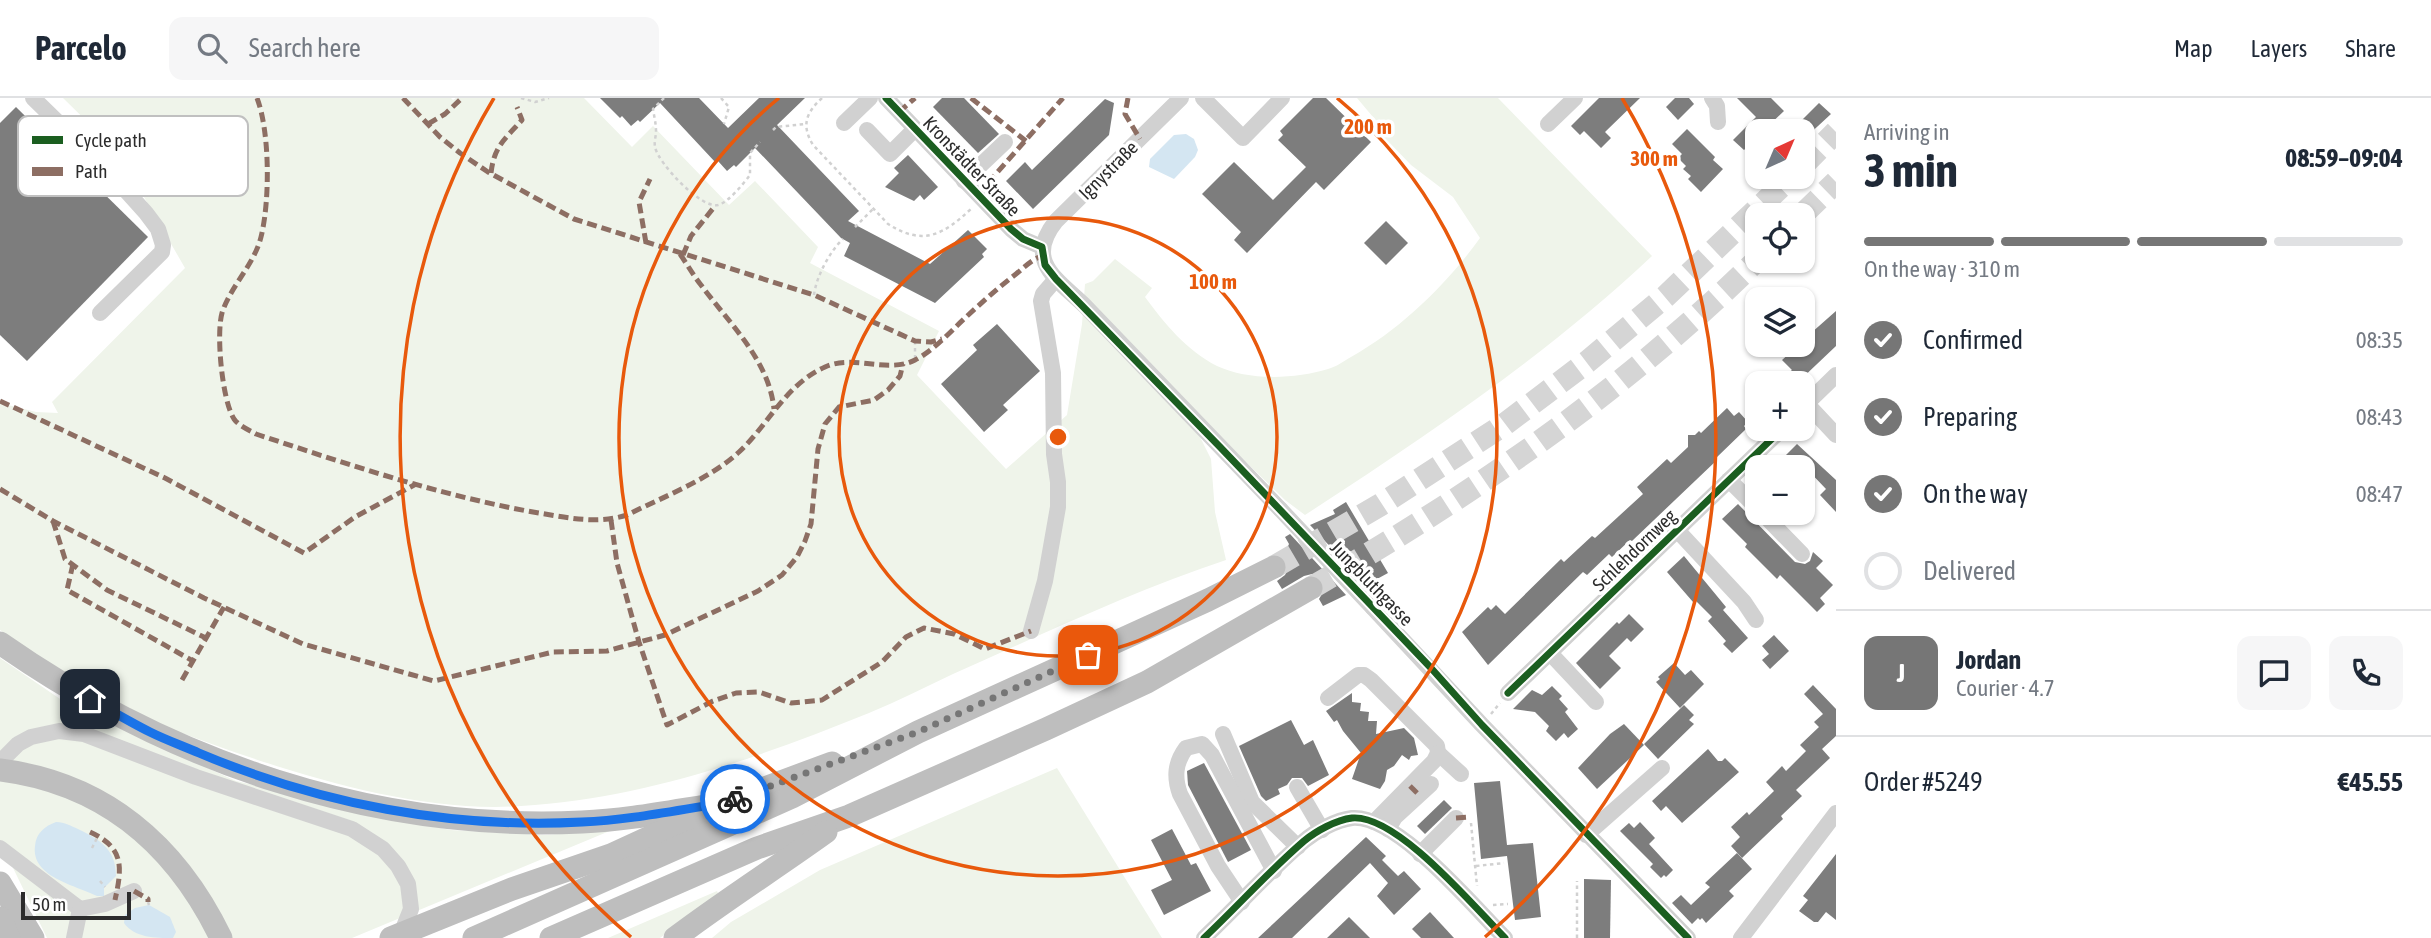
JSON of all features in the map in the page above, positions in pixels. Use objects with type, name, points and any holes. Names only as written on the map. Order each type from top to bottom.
[{"type":"highway","points":[[474,938],[792,797],[918,732],[1208,600],[1274,567]]},
{"type":"highway","points":[[551,938],[757,848],[849,816],[1147,682],[1311,588]]},
{"type":"highway","points":[[0,643],[48,676],[153,734],[264,779],[358,804],[454,820],[538,823],[628,818],[724,803]]},
{"type":"highway","points":[[396,936],[512,889],[611,855],[724,803],[918,732]]},
{"type":"highway","points":[[0,770],[59,783],[100,801],[154,840],[193,887],[221,938]]},
{"type":"highway","points":[[675,938],[729,897],[849,816]]},
{"type":"highway","points":[[0,883],[33,938]]},
{"type":"highway","points":[[0,918],[9,938]]},
{"type":"street","points":[[33,98],[51,116]]},
{"type":"street","points":[[844,123],[870,98]]},
{"type":"street","name":"Kronstädter Straße","points":[[886,98],[1011,229],[1023,239],[1042,247]]},
{"type":"street","name":"Ignystraße","points":[[1042,247],[1044,238],[1056,221],[1181,98]]},
{"type":"street","points":[[1203,98],[1243,138],[1282,98]]},
{"type":"street","points":[[1548,124],[1575,98]]},
{"type":"street","points":[[1712,98],[1717,106],[1718,122]]},
{"type":"street","points":[[867,130],[890,154],[915,129]]},
{"type":"street","points":[[964,181],[1005,142]]},
{"type":"street","points":[[100,313],[162,252],[158,229],[131,196]]},
{"type":"street","name":"Jungbluthgasse","points":[[1042,247],[1045,265],[1056,279],[1280,509],[1586,835],[1688,938]]},
{"type":"street","points":[[1031,631],[1045,581],[1058,507],[1053,373],[1041,301],[1043,294],[1056,279]]},
{"type":"street","points":[[1815,396],[1836,375]]},
{"type":"street","points":[[1815,415],[1836,435]]},
{"type":"street","name":"Schlehdornweg","points":[[1508,693],[1770,441]]},
{"type":"street","points":[[1729,480],[1745,496]]},
{"type":"street","points":[[1774,525],[1802,554]]},
{"type":"street","points":[[1677,530],[1744,602],[1756,620]]},
{"type":"street","points":[[1550,653],[1596,702]]},
{"type":"street","points":[[1328,698],[1358,675],[1364,675],[1437,746],[1438,753],[1434,761],[1381,826]]},
{"type":"street","points":[[0,762],[18,744],[31,737],[59,731],[84,734],[196,777],[352,829],[383,849],[403,875],[411,903],[396,936]]},
{"type":"street","points":[[1223,734],[1252,802],[1298,847]]},
{"type":"street","points":[[1242,902],[1218,866],[1180,794],[1176,770],[1186,748],[1202,744],[1212,755],[1273,871]]},
{"type":"street","points":[[1438,753],[1461,774]]},
{"type":"street","points":[[1586,835],[1662,768]]},
{"type":"street","points":[[1381,826],[1395,817],[1431,784]]},
{"type":"street","points":[[1297,787],[1322,830]]},
{"type":"street","points":[[1741,938],[1836,813]]},
{"type":"street","points":[[1420,854],[1463,817]]},
{"type":"street","points":[[1205,938],[1298,847],[1322,830],[1352,818],[1381,826],[1405,839],[1505,938]]},
{"type":"street","points":[[0,848],[80,909],[105,904],[134,891]]},
{"type":"street","points":[[74,938],[80,909]]},
{"type":"path","points":[[521,98],[542,102],[549,98]]},
{"type":"path","points":[[664,98],[653,109],[657,127],[654,146],[657,154],[685,188],[708,205],[722,203],[750,175],[750,153],[760,142]]},
{"type":"path","points":[[721,98],[729,107],[724,124]]},
{"type":"path","points":[[821,98],[808,114],[805,124],[807,135],[813,145],[888,224],[900,232],[926,237],[949,228],[982,199]]},
{"type":"path","points":[[773,130],[776,127],[805,124]]},
{"type":"path","points":[[855,227],[874,208]]},
{"type":"path","points":[[814,295],[817,282],[843,239]]},
{"type":"path","points":[[915,341],[915,360]]},
{"type":"path","points":[[1482,725],[1508,693]]},
{"type":"path","points":[[1463,817],[1475,866],[1479,902],[1474,907]]},
{"type":"path","points":[[92,848],[97,838]]},
{"type":"path","points":[[1475,866],[1504,863]]},
{"type":"path","points":[[100,881],[105,887]]},
{"type":"path","points":[[1577,881],[1577,938]]},
{"type":"shaded area","points":[[63,98],[584,98],[632,147],[653,126],[729,205],[755,181],[818,247],[810,263],[939,331],[917,375],[1006,469],[1067,415],[1082,324],[1085,284],[1093,281],[1115,259],[1152,288],[1145,297],[1168,326],[1195,352],[1217,366],[1257,376],[1301,375],[1334,367],[1388,333],[1438,288],[1480,238],[1453,197],[1411,165],[1384,137],[1378,123],[1357,98],[1498,98],[1652,256],[1528,361],[1396,455],[1305,515],[1285,500],[1211,428],[1200,437],[1211,459],[1215,512],[1226,560],[1088,614],[869,713],[785,746],[699,774],[611,795],[566,802],[484,807],[446,804],[407,799],[330,782],[165,727],[99,695],[0,630],[0,403],[36,412],[58,413],[52,402],[185,268],[143,196],[248,196],[248,116],[81,116]]},
{"type":"shaded area","points":[[0,658],[69,705],[236,781],[450,830],[545,835],[612,830],[352,938],[47,938],[0,841]]},
{"type":"shaded area","points":[[1057,768],[1162,938],[712,938],[731,922],[820,870]]},
{"type":"shaded area","points":[[717,891],[718,893],[660,938],[608,938]]},
{"type":"water","points":[[1186,134],[1194,139],[1198,150],[1195,157],[1174,179],[1149,167],[1150,159],[1174,135]]},
{"type":"water","points":[[56,822],[68,824],[86,833],[110,852],[116,876],[104,888],[104,896],[97,896],[67,884],[47,873],[40,865],[36,857],[37,837],[45,828]]},
{"type":"water","points":[[149,905],[170,917],[176,932],[173,938],[140,934],[124,923],[125,915],[135,908]]},
{"type":"building","points":[[600,98],[699,98],[728,128],[759,98],[805,98],[777,125],[859,211],[848,221],[930,264],[968,230],[987,249],[982,254],[984,257],[935,303],[844,256],[850,243],[841,238],[755,148],[736,167],[734,165],[727,171],[718,161],[716,163],[660,103],[640,122],[638,120],[631,126]]},
{"type":"building","points":[[942,98],[964,98],[999,134],[978,153],[933,107]]},
{"type":"building","points":[[1313,98],[1326,98],[1371,142],[1324,190],[1316,182],[1247,253],[1234,240],[1241,232],[1202,194],[1234,162],[1273,200],[1306,167],[1278,140],[1283,135],[1280,131]]},
{"type":"building","points":[[1599,98],[1640,98],[1605,132],[1611,138],[1601,148],[1584,131],[1580,135],[1571,126]]},
{"type":"building","points":[[1675,98],[1689,98],[1694,104],[1678,120],[1666,107]]},
{"type":"building","points":[[1737,98],[1771,98],[1784,111],[1776,119],[1754,119],[1756,117]]},
{"type":"building","points":[[1105,99],[1114,103],[1109,135],[1033,209],[1006,181],[1025,162],[1032,170]]},
{"type":"building","points":[[1819,103],[1831,114],[1815,129],[1815,119],[1803,119]]},
{"type":"building","points":[[16,107],[25,116],[18,116],[18,196],[106,196],[148,237],[27,361],[0,335],[0,123]]},
{"type":"building","points":[[1745,128],[1744,150],[1733,140]]},
{"type":"building","points":[[1687,129],[1723,169],[1701,192],[1688,179],[1691,176],[1683,169],[1686,166],[1678,158],[1682,154],[1672,144]]},
{"type":"building","points":[[908,155],[938,187],[924,200],[920,195],[914,201],[885,187],[899,173],[894,168]]},
{"type":"building","points":[[1386,221],[1408,243],[1386,265],[1364,243]]},
{"type":"building","points":[[1836,311],[1836,346],[1810,371],[1791,371],[1782,360],[1785,357],[1815,357],[1815,330]]},
{"type":"building","points":[[997,324],[1040,371],[1003,405],[1008,410],[984,432],[941,384],[977,350],[973,345]]},
{"type":"building","points":[[1727,408],[1734,416],[1739,412],[1745,419],[1745,430],[1717,460],[1632,541],[1612,557],[1609,554],[1587,575],[1583,572],[1488,665],[1462,632],[1488,607],[1491,610],[1496,605],[1505,614],[1561,559],[1564,562],[1592,536],[1595,538],[1643,494],[1637,487],[1667,459],[1671,463],[1688,447],[1688,435],[1695,435],[1699,431],[1701,433]]},
{"type":"building","points":[[1797,444],[1809,455],[1786,455]]},
{"type":"building","points":[[1815,461],[1836,480],[1836,512],[1820,495],[1826,489],[1815,477]]},
{"type":"building","points":[[1346,502],[1388,573],[1366,585],[1310,525],[1335,514],[1333,510]]},
{"type":"building","points":[[1738,504],[1745,511],[1745,525],[1759,525],[1795,562],[1805,564],[1810,561],[1813,552],[1823,561],[1816,568],[1833,585],[1820,598],[1825,604],[1817,612],[1780,575],[1777,579],[1722,519]]},
{"type":"building","points":[[1290,534],[1346,595],[1323,606],[1319,599],[1325,589],[1323,582],[1319,576],[1312,574],[1282,589],[1277,581],[1288,569],[1283,557],[1289,544],[1285,537]]},
{"type":"building","points":[[1684,556],[1726,607],[1723,610],[1748,638],[1732,653],[1723,644],[1726,641],[1708,621],[1712,617],[1695,600],[1693,602],[1667,572]]},
{"type":"building","points":[[1629,614],[1644,629],[1631,642],[1627,638],[1609,656],[1621,668],[1600,689],[1576,663],[1617,622],[1619,624]]},
{"type":"building","points":[[1774,635],[1789,651],[1770,669],[1762,660],[1769,654],[1762,646]]},
{"type":"building","points":[[1674,663],[1685,675],[1691,670],[1704,684],[1680,708],[1656,682]]},
{"type":"building","points":[[1813,685],[1836,709],[1836,736],[1822,749],[1830,758],[1796,790],[1802,796],[1781,816],[1783,819],[1742,858],[1731,846],[1740,837],[1731,827],[1747,812],[1749,815],[1774,791],[1766,782],[1782,766],[1786,771],[1806,751],[1800,745],[1819,727],[1814,722],[1823,714],[1804,694]]},
{"type":"building","points":[[1552,686],[1562,696],[1559,699],[1568,709],[1565,712],[1578,729],[1568,738],[1564,733],[1556,741],[1546,731],[1549,726],[1535,712],[1513,709],[1532,690],[1542,695]]},
{"type":"building","points":[[1352,693],[1352,702],[1361,703],[1360,711],[1369,712],[1368,721],[1377,721],[1376,734],[1404,728],[1414,738],[1418,755],[1411,756],[1409,760],[1402,755],[1394,766],[1387,770],[1380,789],[1352,779],[1361,753],[1337,720],[1334,722],[1326,711]]},
{"type":"building","points":[[1684,705],[1694,715],[1689,720],[1694,724],[1658,759],[1644,744]]},
{"type":"building","points":[[1291,720],[1304,745],[1313,740],[1329,775],[1308,786],[1302,778],[1292,778],[1287,785],[1278,789],[1280,794],[1266,801],[1261,796],[1239,746]]},
{"type":"building","points":[[1624,724],[1644,745],[1597,789],[1578,768],[1610,734]]},
{"type":"building","points":[[1708,749],[1718,761],[1725,758],[1739,772],[1682,823],[1666,806],[1661,811],[1652,801]]},
{"type":"building","points":[[1204,763],[1251,850],[1228,862],[1188,785],[1187,771]]},
{"type":"building","points":[[1500,781],[1507,845],[1533,843],[1541,917],[1515,920],[1507,856],[1481,859],[1474,783]]},
{"type":"building","points":[[1444,800],[1452,808],[1425,834],[1417,826]]},
{"type":"building","points":[[1640,822],[1655,838],[1649,844],[1673,870],[1666,877],[1664,875],[1661,878],[1650,867],[1653,864],[1620,831],[1629,823],[1634,828]]},
{"type":"building","points":[[1172,829],[1191,865],[1196,863],[1211,891],[1164,915],[1151,890],[1172,880],[1151,840]]},
{"type":"building","points":[[1366,837],[1386,856],[1382,860],[1398,876],[1404,871],[1421,889],[1394,915],[1377,896],[1388,883],[1370,863],[1292,938],[1258,938]]},
{"type":"building","points":[[1737,853],[1752,869],[1729,891],[1734,896],[1706,923],[1702,918],[1698,918],[1692,924],[1672,903],[1681,895],[1691,905],[1710,887],[1705,883]]},
{"type":"building","points":[[1836,854],[1836,920],[1826,912],[1818,922],[1814,922],[1799,911],[1808,900],[1803,896]]},
{"type":"building","points":[[1584,879],[1611,880],[1610,938],[1584,938]]},
{"type":"building","points":[[1430,912],[1454,938],[1421,938],[1412,929]]},
{"type":"building","points":[[1349,917],[1370,938],[1327,938]]},
{"type":"tunnel","points":[[1815,153],[1836,132]]},
{"type":"tunnel","points":[[1814,203],[1836,182]]},
{"type":"tunnel","points":[[1274,567],[1380,505],[1505,424],[1587,362],[1666,296],[1778,189]]},
{"type":"tunnel","points":[[1311,588],[1430,516],[1545,438],[1654,353],[1745,272]]},
{"type":"marked path","points":[[257,98],[266,147],[264,222],[258,247],[230,294],[220,323],[223,383],[234,419],[256,434],[393,478],[498,505],[580,519],[627,515],[686,487],[727,462],[750,441],[788,394],[811,375],[825,367],[847,362],[893,365],[915,360],[934,347],[1032,261],[1042,256]]},
{"type":"marked path","points":[[403,98],[440,137],[460,153],[488,172],[574,219],[814,295],[915,341],[931,342],[942,339]]},
{"type":"marked path","points":[[428,124],[445,114],[462,98]]},
{"type":"marked path","points":[[899,112],[915,98]]},
{"type":"marked path","points":[[971,98],[1026,141]]},
{"type":"marked path","points":[[978,194],[1063,98]]},
{"type":"marked path","points":[[1128,98],[1125,114],[1140,139]]},
{"type":"marked path","points":[[491,173],[498,149],[522,120],[517,107]]},
{"type":"marked path","points":[[646,243],[639,202],[650,179]]},
{"type":"marked path","points":[[683,255],[691,236],[715,206]]},
{"type":"marked path","points":[[680,254],[756,358],[771,391],[774,409]]},
{"type":"marked path","points":[[0,489],[53,521],[204,598],[303,644],[434,681],[553,652],[607,651],[665,635],[758,591],[782,575],[797,557],[811,524],[818,449],[825,424],[839,407],[874,400],[888,390],[900,376],[903,364]]},
{"type":"marked path","points":[[0,401],[165,478],[304,553],[355,517],[416,484]]},
{"type":"marked path","points":[[611,520],[617,563],[639,642],[667,725],[713,701],[736,693],[759,692],[791,703],[822,700],[882,662],[906,637],[924,628],[954,634],[985,649],[1031,631]]},
{"type":"marked path","points":[[53,521],[65,559],[107,590],[206,638]]},
{"type":"marked path","points":[[73,564],[67,590],[193,661]]},
{"type":"marked path","points":[[182,680],[224,607]]},
{"type":"marked path","points":[[1410,786],[1419,795]]},
{"type":"marked path","points":[[1456,818],[1470,817]]},
{"type":"marked path","points":[[90,832],[110,845],[118,860],[119,878],[115,900]]},
{"type":"marked path","points":[[134,891],[148,899],[148,902]]},
{"type":"cycle path","points":[[886,98],[1011,229],[1023,239],[1042,247],[1045,265],[1056,279],[1221,448],[1482,725],[1688,938]]},
{"type":"cycle path","points":[[1508,693],[1770,441]]},
{"type":"cycle path","points":[[1204,938],[1304,841],[1326,826],[1352,818],[1370,821],[1391,831],[1412,846],[1455,885],[1505,938]]},
{"type":"way so far","points":[[735,799],[918,732],[1088,655]]},
{"type":"route","points":[[90,699],[153,734],[264,779],[358,804],[454,820],[584,822],[628,818],[735,799]]}]
